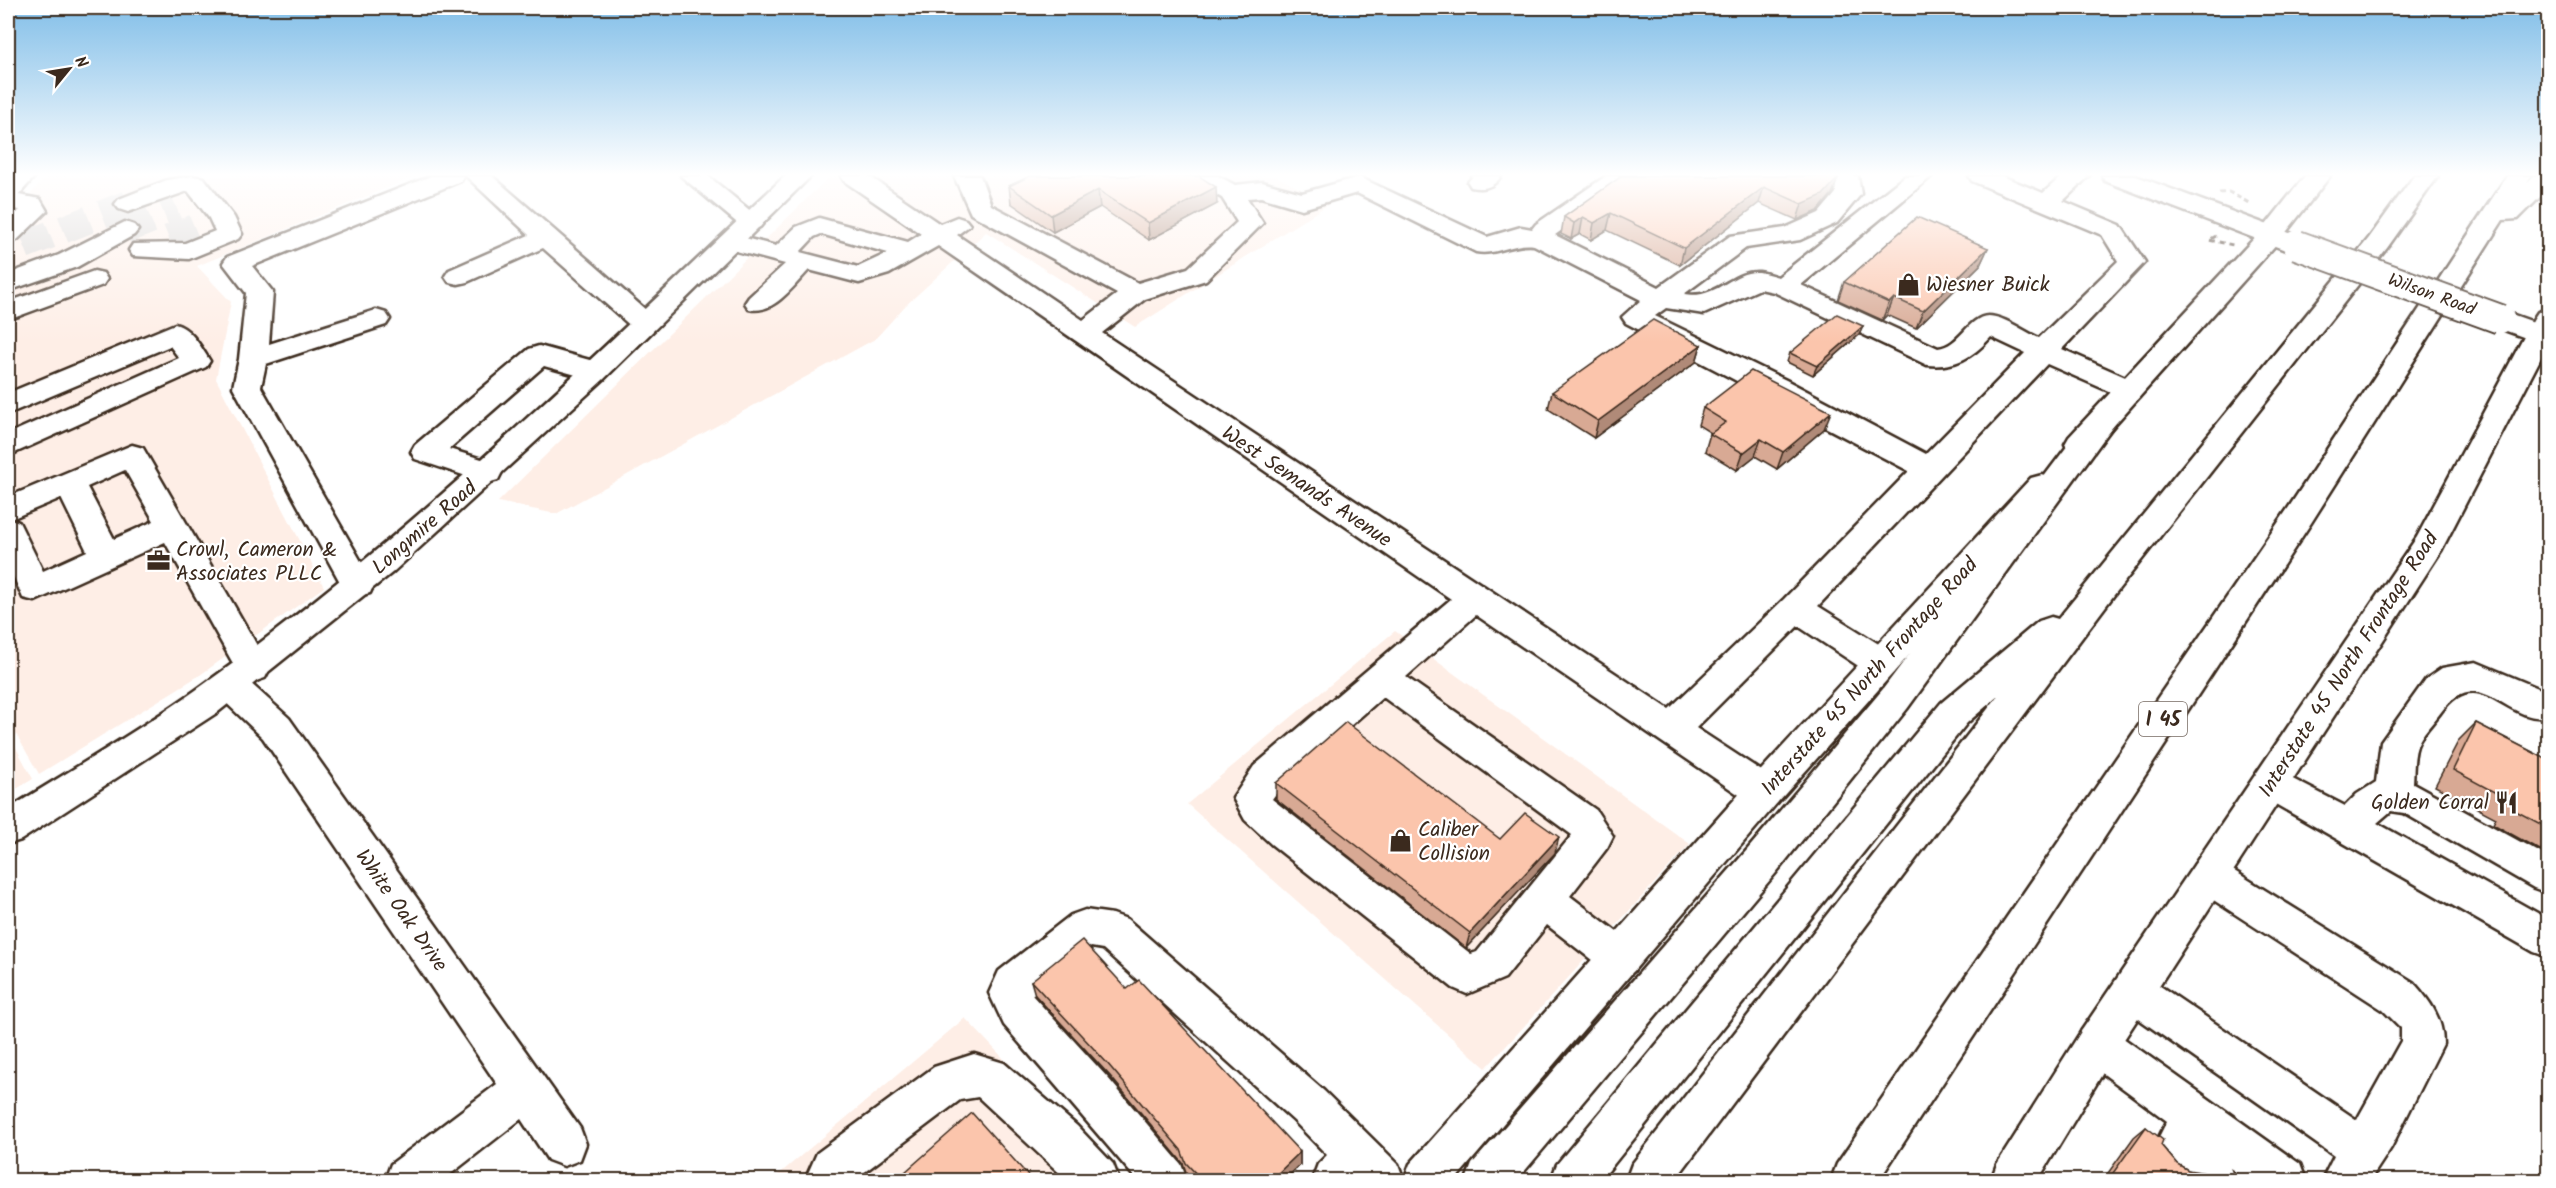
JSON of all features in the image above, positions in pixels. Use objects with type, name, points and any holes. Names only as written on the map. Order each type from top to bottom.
[{"type":"main road","points":[[8,283],[68,261],[125,231]]},
{"type":"main road","points":[[141,231],[189,251],[229,234],[228,231]]},
{"type":"main road","points":[[144,231],[169,239]]},
{"type":"main road","points":[[314,231],[236,263],[260,292],[253,359],[246,387],[358,584]]},
{"type":"main road","points":[[543,231],[644,323]]},
{"type":"main road","points":[[759,303],[793,258],[806,231]]},
{"type":"main road","points":[[839,231],[912,251]]},
{"type":"main road","name":"West Semands Avenue","points":[[937,231],[1474,598],[1764,792]]},
{"type":"main road","points":[[741,232],[793,258],[859,275],[880,268],[947,231]]},
{"type":"main road","points":[[1021,231],[1135,293]]},
{"type":"main road","points":[[1084,333],[1135,293],[1197,274],[1242,231]]},
{"type":"main road","points":[[1455,231],[1485,246],[1521,235],[1541,238],[1660,299],[1704,306],[1758,280],[1783,286],[1927,356],[1944,359],[1958,354],[1988,324],[2129,390]]},
{"type":"main road","points":[[1541,238],[1544,231]]},
{"type":"main road","points":[[1799,231],[1791,235],[1739,241],[1636,317],[1675,339],[1776,387],[1929,469]]},
{"type":"main road","points":[[1783,286],[1851,231]]},
{"type":"main road","points":[[1671,730],[1796,608],[2043,351],[2132,262],[2112,231]]},
{"type":"main road","name":"Wilson Road","points":[[2261,231],[2500,319],[2545,329]]},
{"type":"main road","name":"Interstate 45 North Frontage Road","points":[[1426,1180],[1764,792],[2103,418],[2284,240],[2289,231]]},
{"type":"main road","points":[[2378,243],[2382,231]]},
{"type":"main road","points":[[1648,1180],[2102,586],[2386,231]]},
{"type":"main road","name":"I 45","points":[[1853,1180],[2300,515],[2483,231]]},
{"type":"main road","points":[[2467,255],[2491,231]]},
{"type":"main road","name":"Longmire Road","points":[[8,828],[242,676],[358,584],[434,521],[741,232]]},
{"type":"main road","points":[[458,276],[548,236]]},
{"type":"main road","points":[[8,312],[94,279]]},
{"type":"main road","points":[[253,359],[376,320]]},
{"type":"main road","name":"Interstate 45 North Frontage Road","points":[[2015,1180],[2097,1044],[2430,543],[2545,329]]},
{"type":"main road","points":[[8,404],[175,333],[196,361],[8,446]]},
{"type":"main road","points":[[487,472],[426,452],[539,355],[594,371]]},
{"type":"main road","points":[[1488,1180],[1761,862],[1895,699],[2103,418]]},
{"type":"main road","name":"White Oak Drive","points":[[69,483],[132,455],[172,526],[242,676],[564,1144]]},
{"type":"main road","points":[[8,509],[69,483],[106,556]]},
{"type":"main road","points":[[8,530],[35,589],[172,526]]},
{"type":"main road","points":[[1573,1180],[1954,713],[2102,586]]},
{"type":"main road","points":[[1382,678],[1583,821],[1594,836],[1491,965],[1467,975],[1258,810],[1252,798],[1267,777],[1474,598]]},
{"type":"main road","points":[[1796,608],[1881,663]]},
{"type":"main road","points":[[2393,795],[2399,741],[2438,688],[2454,678],[2476,676],[2541,704],[2548,703]]},
{"type":"main road","points":[[2271,783],[2548,939]]},
{"type":"main road","points":[[2350,827],[2370,805],[2386,794],[2412,799],[2548,876]]},
{"type":"main road","points":[[2133,991],[2354,1165],[2422,1044],[2422,1029],[2416,1015],[2379,982],[2209,876]]},
{"type":"main road","points":[[1544,899],[1620,958]]},
{"type":"main road","points":[[1165,1180],[1093,1093],[1019,1011],[1010,993],[1013,985],[1085,928],[1113,932],[1309,1106],[1358,1172]]},
{"type":"main road","points":[[2097,1044],[2284,1180]]},
{"type":"main road","points":[[827,1180],[833,1170],[949,1082],[974,1075],[989,1078],[1061,1143],[1097,1180]]},
{"type":"main road","points":[[407,1180],[526,1089]]},
{"type":"main road","points":[[2196,1116],[2173,1153],[2213,1180]]},
{"type":"shaded area","points":[[8,231],[281,231],[197,266],[231,302],[216,379],[324,587],[200,675],[39,774],[8,720]]},
{"type":"shaded area","points":[[774,231],[1286,231],[1135,327],[986,232],[905,306],[875,339],[556,514],[498,502]]},
{"type":"shaded area","points":[[1395,631],[1690,844],[1486,1068],[1187,804]]},
{"type":"shaded area","points":[[8,733],[33,779],[8,794]]},
{"type":"shaded area","points":[[965,1018],[1119,1180],[772,1180]]},
{"type":"building","points":[[1649,231],[1706,231],[1684,248]]},
{"type":"building","name":"Wiesner Buick","points":[[1901,231],[1950,231],[1988,248],[1923,311],[1894,298],[1889,303],[1844,282]]},
{"type":"building","points":[[1837,314],[1863,326],[1817,366],[1790,353]]},
{"type":"building","points":[[1653,320],[1701,345],[1598,421],[1552,392]]},
{"type":"building","points":[[1751,371],[1831,412],[1783,452],[1761,439],[1743,453],[1710,434],[1726,422],[1703,408]]},
{"type":"building","name":"Caliber Collision","points":[[1346,722],[1500,839],[1525,813],[1559,837],[1470,933],[1276,783]]},
{"type":"building","points":[[2476,723],[2548,760],[2548,828],[2512,809],[2515,803],[2453,770]]},
{"type":"building","points":[[1082,940],[1127,989],[1139,980],[1300,1152],[1271,1180],[1202,1180],[1186,1163],[1181,1150],[1107,1063],[1031,981]]},
{"type":"building","points":[[972,1113],[1032,1180],[896,1180]]},
{"type":"building","points":[[2146,1127],[2163,1140],[2161,1145],[2177,1164],[2188,1170],[2206,1173],[2216,1180],[2108,1180]]},
{"type":"tunnel","points":[[24,245],[58,231]]},
{"type":"tunnel","points":[[169,239],[187,231]]},
{"type":"place","name":"Wiesner Buick","points":[[1908,284]]},
{"type":"place","name":"Crowl, Cameron & Associates PLLC","points":[[158,561]]},
{"type":"place","name":"Golden Corral","points":[[2507,802]]},
{"type":"place","name":"Caliber Collision","points":[[1400,841]]}]
